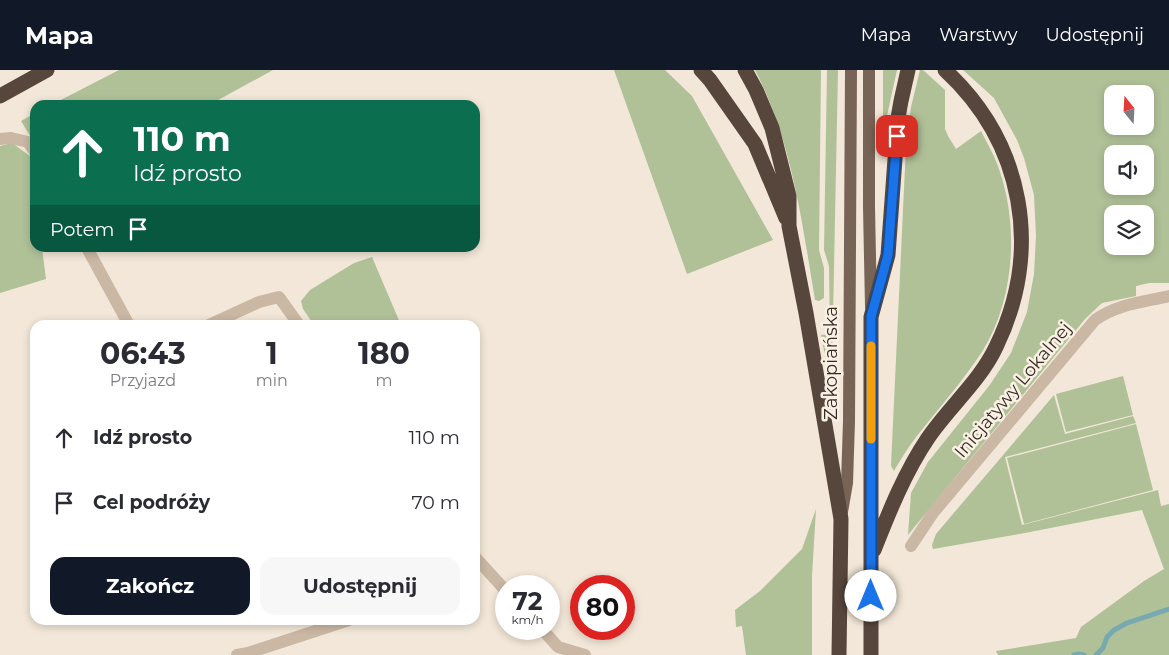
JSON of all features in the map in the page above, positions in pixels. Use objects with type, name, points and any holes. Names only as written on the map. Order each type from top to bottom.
[{"type":"highway","points":[[0,96],[47,70]]},
{"type":"highway","points":[[701,70],[755,144],[789,226]]},
{"type":"highway","points":[[745,70],[756,90],[772,128],[789,196],[789,226],[806,313],[841,519]]},
{"type":"highway","points":[[870,655],[871,317],[888,255],[898,118],[908,70]]},
{"type":"highway","points":[[871,556],[917,456],[929,437],[987,364],[996,348],[1013,304],[1020,274],[1022,233],[1013,177],[996,136],[962,86],[945,70]]},
{"type":"highway","name":"Zakopiańska","points":[[839,655],[841,519]]},
{"type":"main road","name":"Zakopiańska","points":[[841,519],[847,483],[849,421],[851,70]]},
{"type":"main road","points":[[869,70],[871,317]]},
{"type":"street","points":[[0,140],[11,138],[28,142],[30,145]]},
{"type":"street","points":[[89,252],[126,320]]},
{"type":"street","name":"Inicjatywy Lokalnej","points":[[911,546],[933,512],[1095,320],[1111,310],[1122,306],[1169,296]]},
{"type":"street","points":[[220,320],[259,302],[279,297],[296,320]]},
{"type":"street","points":[[480,562],[495,579]]},
{"type":"street","points":[[237,655],[334,625]]},
{"type":"street","points":[[552,640],[558,647],[585,655]]},
{"type":"green space","points":[[119,70],[273,70],[218,100],[61,100]]},
{"type":"green space","points":[[614,70],[665,70],[692,96],[773,240],[687,274]]},
{"type":"green space","points":[[755,70],[821,70],[819,250],[824,268],[824,298],[819,301],[815,300],[800,212],[787,153],[768,97]]},
{"type":"green space","points":[[827,70],[838,70],[832,367],[830,369],[827,366],[821,335],[830,334],[829,266],[824,250]]},
{"type":"green space","points":[[883,70],[897,70],[883,134]]},
{"type":"green space","points":[[920,70],[923,70],[945,90],[945,129],[956,149],[981,131],[994,157],[1006,194],[1010,217],[1010,264],[1007,288],[1001,310],[993,332],[982,352],[914,440],[894,471],[891,466],[906,146],[911,107]]},
{"type":"green space","points":[[963,70],[1169,70],[1169,283],[1149,283],[1136,286],[1136,296],[1102,303],[1085,319],[908,535],[911,493],[928,462],[989,386],[1011,353],[1027,312],[1034,274],[1036,236],[1034,195],[1017,140],[994,98]]},
{"type":"green space","points":[[30,116],[30,136],[21,121]]},
{"type":"green space","points":[[12,143],[30,156],[30,252],[43,252],[46,279],[0,293],[0,146]]},
{"type":"green space","points":[[372,257],[399,320],[311,320],[303,309],[301,301],[310,290],[354,263]]},
{"type":"green space","points":[[1123,376],[1133,415],[1066,432],[1056,394]]},
{"type":"green space","points":[[1054,395],[1065,434],[1133,416],[1136,423],[1005,457],[1022,525],[1158,490],[1161,506],[1169,504],[1169,655],[998,655],[996,651],[1076,638],[1081,627],[1144,581],[1164,569],[1142,510],[933,549],[932,545],[936,534]]},
{"type":"green space","points":[[1136,424],[1153,490],[1024,524],[1007,458]]},
{"type":"green space","points":[[816,509],[812,576],[812,655],[746,655],[742,626],[736,627],[735,610],[760,591],[802,549]]},
{"type":"waterway","points":[[1096,655],[1103,648],[1107,637],[1114,630],[1127,623],[1169,609]]},
{"type":"waterway","points":[[1074,655],[1084,655]]},
{"type":"slow traffic","points":[[871,346],[871,439]]},
{"type":"route","points":[[871,596],[871,317],[888,255],[897,136]]}]
